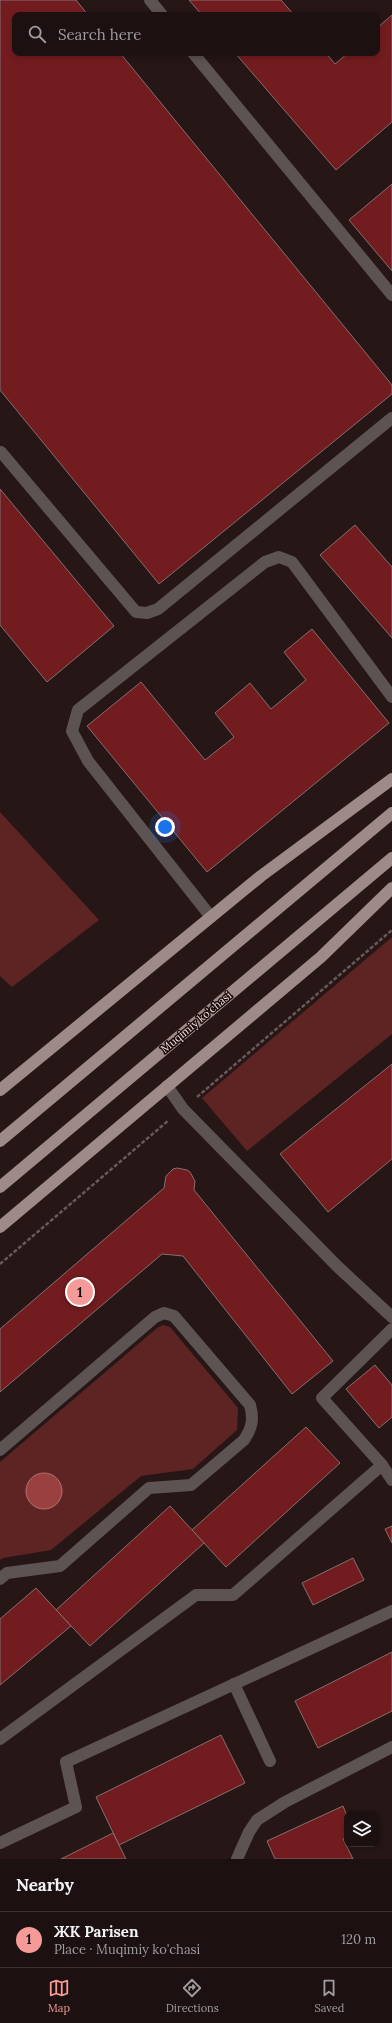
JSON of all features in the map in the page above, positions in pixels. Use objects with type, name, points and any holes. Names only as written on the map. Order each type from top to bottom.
[{"type":"main road","points":[[1,1087],[261,876],[392,779]]},
{"type":"main road","points":[[0,1141],[392,812]]},
{"type":"main road","name":"Muqimiy ko'chasi","points":[[0,1187],[392,858]]},
{"type":"main road","points":[[0,1227],[320,957],[392,888]]},
{"type":"lane","points":[[150,0],[160,12]]},
{"type":"lane","points":[[195,56],[392,295]]},
{"type":"lane","points":[[1,452],[136,612],[147,613],[158,609],[392,418]]},
{"type":"lane","points":[[211,917],[88,761],[72,731],[78,710],[265,562],[279,557],[292,562],[392,697]]},
{"type":"lane","points":[[167,1086],[183,1109],[337,1266],[392,1317]]},
{"type":"lane","points":[[0,1450],[155,1317],[164,1314],[174,1316],[250,1405],[252,1413],[250,1431],[244,1440],[191,1485],[149,1488],[60,1566],[7,1573],[0,1579]]},
{"type":"lane","points":[[392,1328],[322,1398],[382,1465],[392,1480]]},
{"type":"lane","points":[[0,1739],[196,1595],[233,1595],[382,1465]]},
{"type":"lane","points":[[0,1843],[76,1808],[66,1762],[392,1611]]},
{"type":"lane","points":[[234,1684],[270,1761]]},
{"type":"lane","points":[[237,1859],[248,1832],[258,1820],[285,1802],[392,1747]]},
{"type":"shaded area","points":[[0,812],[99,920],[12,987],[0,976]]},
{"type":"shaded area","points":[[392,937],[392,1034],[247,1151],[202,1098]]},
{"type":"shaded area","points":[[163,1325],[170,1327],[238,1408],[237,1430],[193,1469],[141,1476],[51,1550],[3,1558],[0,1560],[0,1462],[157,1328]]},
{"type":"shaded area","points":[[48,1473],[57,1478],[61,1484],[61,1498],[57,1504],[48,1509],[40,1509],[31,1504],[27,1498],[26,1487],[31,1478],[37,1474]]},
{"type":"building","points":[[0,0],[76,0],[86,12],[12,12],[12,56],[122,56],[392,385],[392,394],[159,584],[0,390]]},
{"type":"building","points":[[189,0],[281,0],[291,12],[199,12]]},
{"type":"building","points":[[392,15],[392,122],[336,170],[238,56],[328,56],[335,64],[344,56],[380,56],[380,25]]},
{"type":"building","points":[[392,184],[392,271],[349,220]]},
{"type":"building","points":[[0,489],[114,626],[47,682],[0,625]]},
{"type":"building","points":[[355,525],[392,567],[392,638],[320,555]]},
{"type":"building","points":[[312,629],[389,723],[207,872],[87,726],[141,682],[205,760],[234,737],[215,713],[250,683],[271,709],[306,680],[284,652]]},
{"type":"building","points":[[392,1064],[392,1159],[328,1212],[280,1154]]},
{"type":"building","points":[[177,1168],[190,1172],[195,1181],[194,1190],[333,1361],[292,1394],[183,1256],[162,1254],[0,1392],[0,1329],[164,1188],[166,1176],[173,1169]]},
{"type":"building","points":[[375,1365],[392,1385],[392,1417],[379,1428],[346,1389]]},
{"type":"building","points":[[306,1427],[340,1463],[226,1567],[192,1530]]},
{"type":"building","points":[[170,1506],[204,1543],[90,1646],[56,1610]]},
{"type":"building","points":[[392,1526],[392,1543],[385,1529]]},
{"type":"building","points":[[353,1558],[364,1580],[313,1605],[302,1583]]},
{"type":"building","points":[[36,1588],[71,1626],[0,1685],[0,1619]]},
{"type":"building","points":[[392,1652],[392,1711],[318,1748],[295,1701]]},
{"type":"building","points":[[221,1735],[245,1783],[119,1845],[96,1797]]},
{"type":"building","points":[[343,1806],[345,1811],[343,1839],[344,1847],[347,1847],[353,1859],[275,1859],[267,1841]]},
{"type":"building","points":[[113,1833],[126,1859],[61,1859]]},
{"type":"place","name":"ЖК Parisen","points":[[80,1292]]}]
